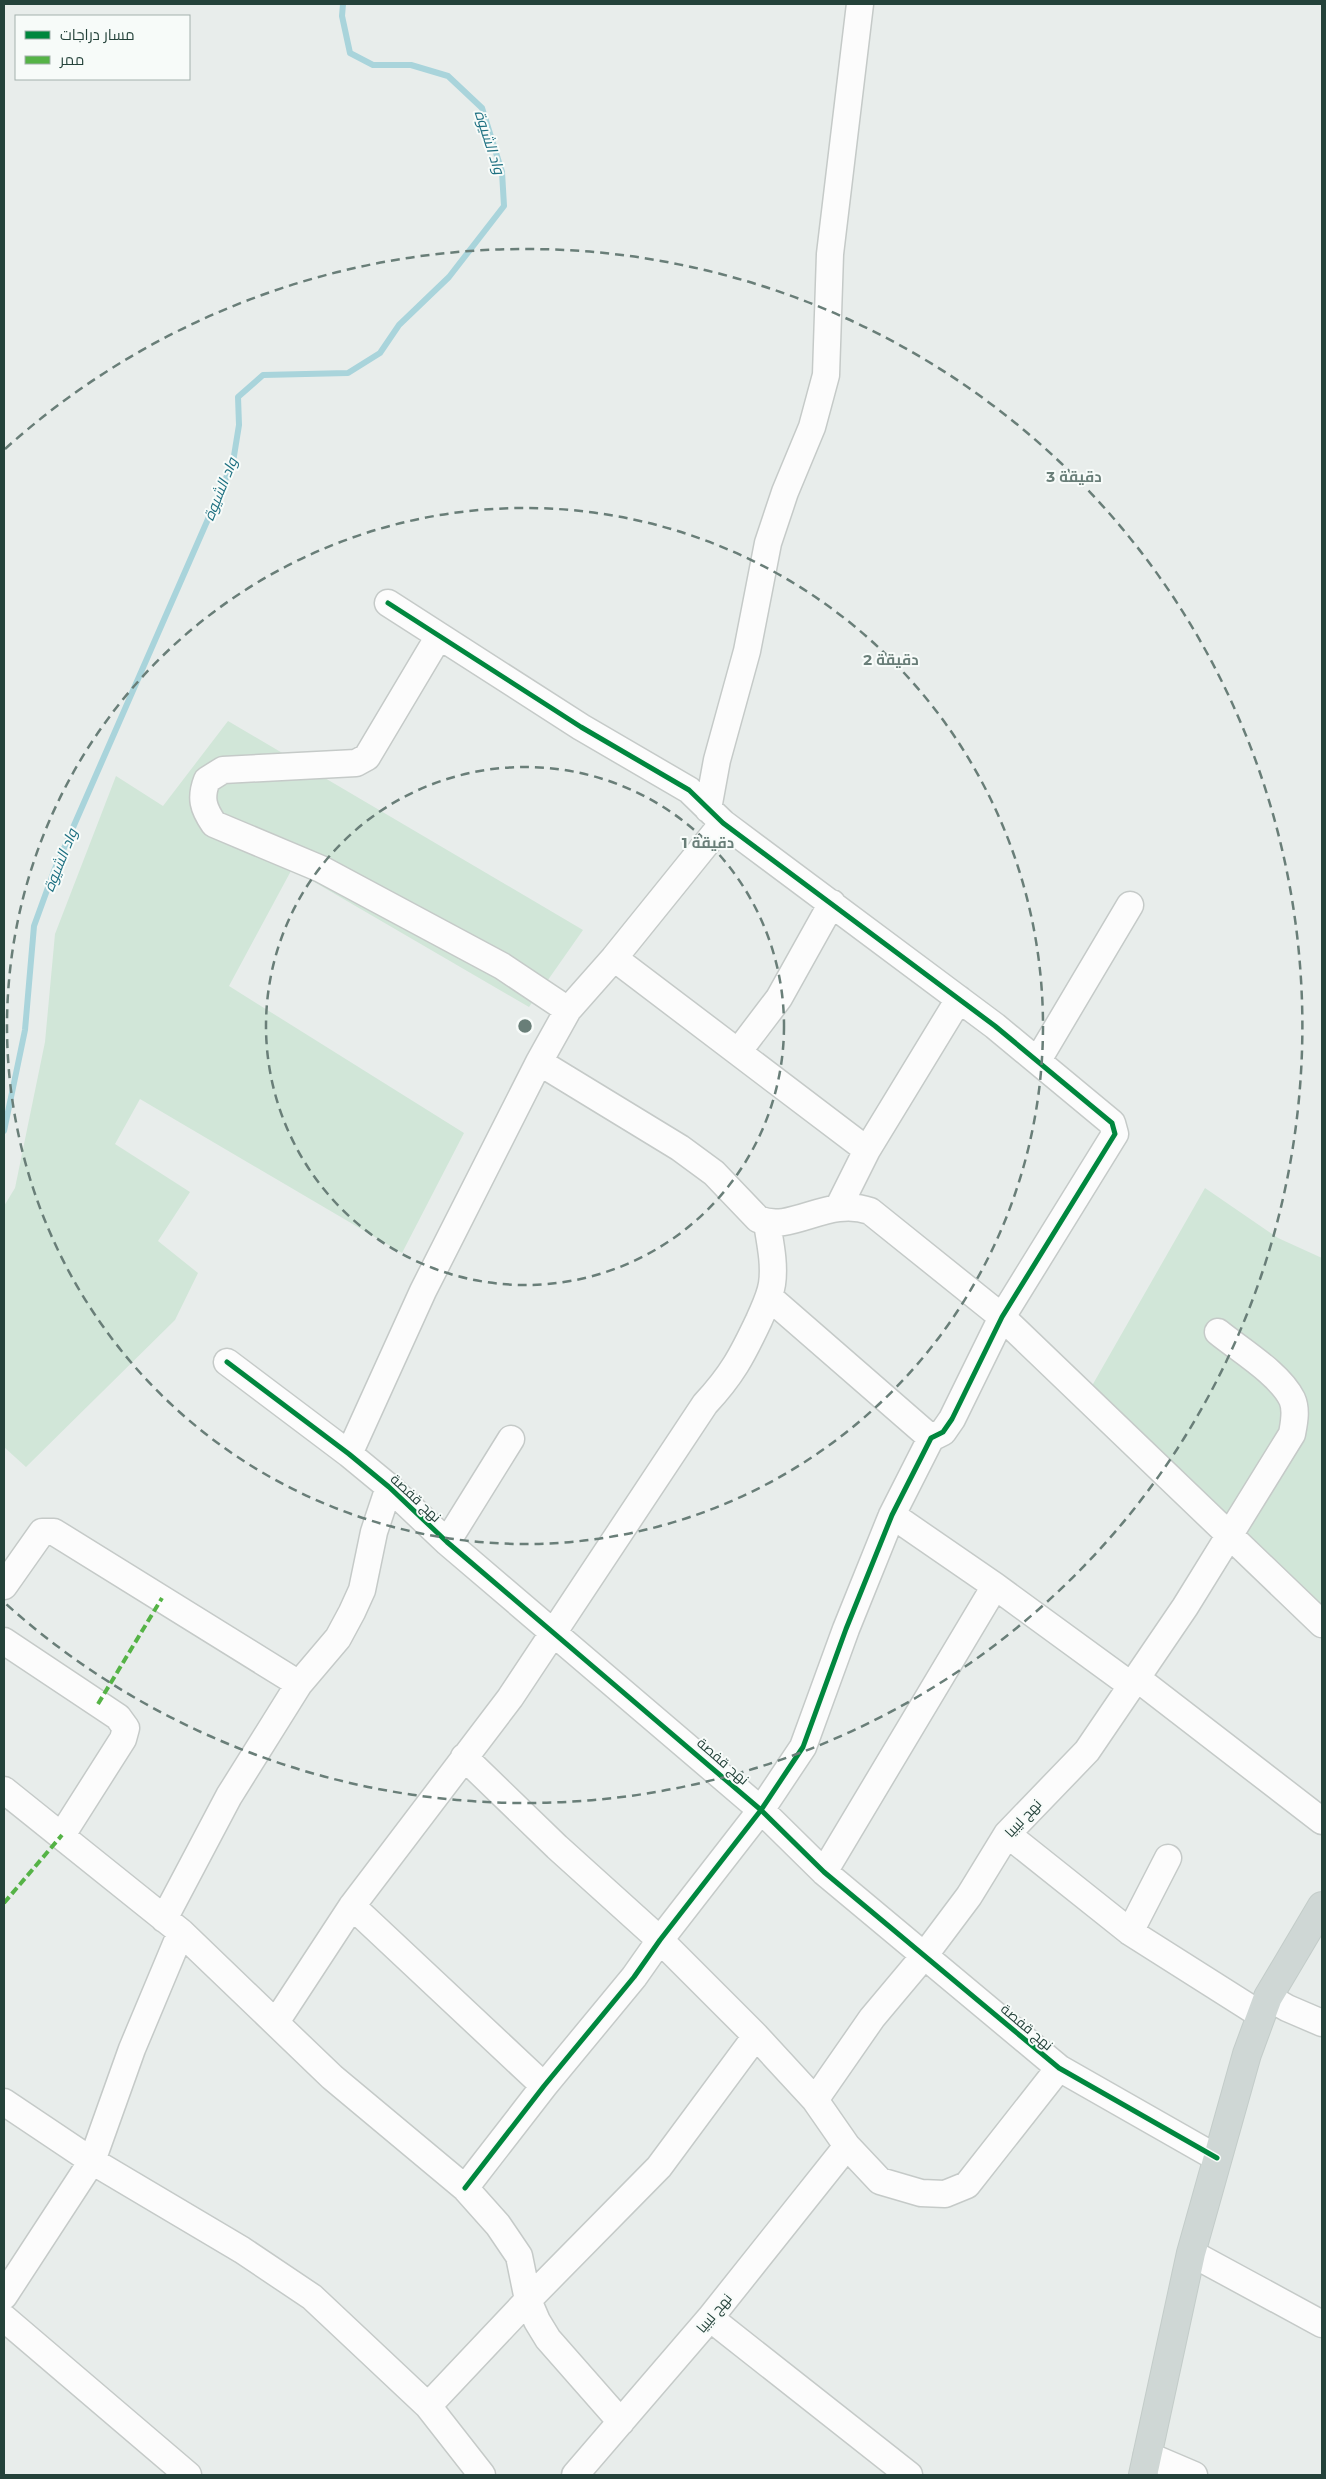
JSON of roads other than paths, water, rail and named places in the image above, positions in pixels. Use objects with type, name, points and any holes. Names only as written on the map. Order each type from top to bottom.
[{"type":"main road","points":[[1145,2465],[1190,2253],[1247,2054],[1264,2006],[1322,1906]]},
{"type":"street","points":[[349,1454],[423,1291],[539,1062],[568,1010],[614,958],[715,816],[717,760],[747,651],[768,544],[785,492],[812,426],[826,375],[830,254],[860,4]]},
{"type":"street","points":[[388,603],[581,727],[689,790],[715,816],[1038,1060],[1112,1123],[1114,1134],[1002,1317],[952,1419],[943,1432],[931,1438],[892,1514],[846,1629],[806,1739],[761,1810],[660,1940],[634,1977],[544,2086],[465,2188]]},
{"type":"street","points":[[439,636],[367,757],[356,763],[223,770],[207,780],[202,801],[206,812],[214,824],[321,869],[502,966],[568,1010]]},
{"type":"street","points":[[738,1052],[779,998],[832,903]]},
{"type":"street","points":[[1038,1060],[1130,905]]},
{"type":"street","points":[[614,958],[867,1150]]},
{"type":"street","points":[[839,1206],[867,1150],[959,999]]},
{"type":"street","points":[[539,1062],[680,1148],[714,1173],[758,1219],[767,1223],[781,1223],[839,1206],[858,1207],[870,1211],[1002,1317],[1322,1624]]},
{"type":"street","points":[[276,2022],[352,1906],[510,1698],[705,1404],[729,1378],[742,1356],[769,1297],[773,1266],[767,1223]]},
{"type":"street","points":[[769,1297],[931,1438]]},
{"type":"street","name":"نهج ليبيا","points":[[815,2100],[872,2018],[924,1956],[969,1896],[1006,1834],[1087,1751],[1135,1682],[1292,1434],[1295,1420],[1293,1401],[1283,1385],[1218,1332]]},
{"type":"street","name":"نهج قفصة","points":[[227,1362],[349,1454],[447,1542],[761,1810],[824,1872],[1059,2068],[1216,2158]]},
{"type":"street","points":[[447,1542],[512,1439]]},
{"type":"street","points":[[4,2296],[92,2161],[173,1926],[229,1796],[299,1684],[338,1638],[358,1597],[374,1532],[389,1488]]},
{"type":"street","points":[[892,1514],[1135,1682],[1322,1821]]},
{"type":"street","points":[[4,1586],[42,1532],[54,1532],[299,1684]]},
{"type":"street","points":[[824,1872],[995,1586]]},
{"type":"street","points":[[4,1641],[118,1717],[126,1728],[123,1739],[62,1835]]},
{"type":"street","points":[[464,1757],[557,1847],[660,1940],[756,2036],[815,2100],[847,2146],[880,2181],[920,2193],[945,2194],[967,2185],[1059,2068]]},
{"type":"street","points":[[4,1790],[173,1926],[332,2077],[465,2188],[498,2225],[519,2256],[528,2300],[537,2321],[548,2339],[621,2422]]},
{"type":"street","points":[[1006,1834],[1130,1932],[1264,2006],[1322,2023]]},
{"type":"street","points":[[1130,1932],[1168,1858]]},
{"type":"street","points":[[352,1906],[544,2086]]},
{"type":"street","points":[[428,2406],[528,2300],[659,2168],[756,2036]]},
{"type":"street","points":[[4,2102],[92,2161],[242,2250],[312,2297],[428,2406],[482,2475]]},
{"type":"street","name":"نهج ليبيا","points":[[575,2475],[710,2318],[847,2146]]},
{"type":"street","points":[[1190,2253],[1322,2324]]},
{"type":"street","points":[[4,2318],[188,2475]]},
{"type":"street","points":[[710,2318],[910,2475]]},
{"type":"street","points":[[1145,2465],[1194,2475]]},
{"type":"waterway","name":"واد الشيوة","points":[[4,1131],[25,1030],[34,926],[54,871],[233,462],[239,425],[238,397],[263,375],[348,373],[380,353],[399,325],[449,277],[504,206],[502,172],[482,108],[448,76],[411,65],[373,65],[350,53],[342,16],[343,4]]}]
